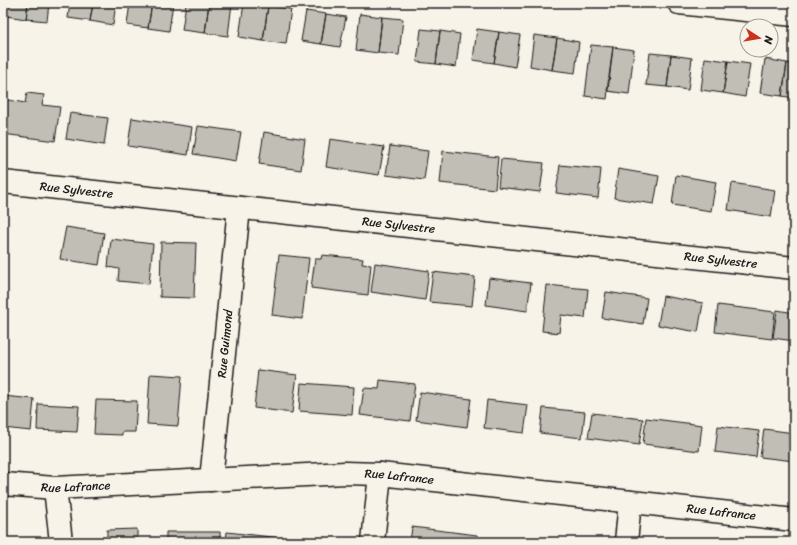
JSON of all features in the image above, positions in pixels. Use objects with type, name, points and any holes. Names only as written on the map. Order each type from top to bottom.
[{"type":"street","points":[[679,3],[794,15]]},
{"type":"street","name":"Rue Sylvestre","points":[[3,182],[794,268]]},
{"type":"street","name":"Rue Guimond","points":[[211,480],[239,208]]},
{"type":"street","name":"Rue Lafrance","points":[[3,484],[55,488],[344,473],[380,474],[794,520]]},
{"type":"street","points":[[373,542],[380,474]]},
{"type":"street","points":[[55,488],[61,542]]},
{"type":"street","points":[[626,542],[630,502]]},
{"type":"building","points":[[7,3],[28,3],[26,19],[6,16]]},
{"type":"building","points":[[28,3],[49,3],[47,21],[26,19]]},
{"type":"building","points":[[70,3],[93,3],[90,21],[68,18]]},
{"type":"building","points":[[93,3],[116,3],[113,25],[90,21]]},
{"type":"building","points":[[130,3],[152,3],[148,28],[127,25]]},
{"type":"building","points":[[152,3],[173,3],[169,31],[148,28]]},
{"type":"building","points":[[186,3],[209,3],[205,33],[182,30]]},
{"type":"building","points":[[209,3],[232,3],[228,36],[205,33]]},
{"type":"building","points":[[244,3],[268,6],[263,41],[239,37]]},
{"type":"building","points":[[268,6],[291,9],[286,44],[263,41]]},
{"type":"building","points":[[306,11],[326,14],[321,44],[301,41]]},
{"type":"building","points":[[326,14],[346,17],[340,47],[321,44]]},
{"type":"building","points":[[360,14],[382,17],[378,53],[356,50]]},
{"type":"building","points":[[382,17],[403,19],[399,55],[378,53]]},
{"type":"building","points":[[421,29],[440,31],[436,64],[417,62]]},
{"type":"building","points":[[477,29],[499,32],[494,63],[473,60]]},
{"type":"building","points":[[440,31],[460,34],[456,67],[436,64]]},
{"type":"building","points":[[499,32],[520,35],[515,67],[494,63]]},
{"type":"building","points":[[534,35],[557,38],[552,70],[530,66]]},
{"type":"building","points":[[557,38],[579,42],[575,73],[552,70]]},
{"type":"building","points":[[591,45],[613,47],[607,99],[585,96]]},
{"type":"building","points":[[613,47],[634,50],[629,94],[607,91]]},
{"type":"building","points":[[650,53],[671,55],[667,87],[646,85]]},
{"type":"building","points":[[671,55],[692,58],[688,90],[667,87]]},
{"type":"building","points":[[705,58],[728,61],[723,93],[701,90]]},
{"type":"building","points":[[765,59],[787,63],[782,96],[760,93]]},
{"type":"building","points":[[728,61],[750,64],[745,97],[723,93]]},
{"type":"building","points":[[787,63],[794,64],[794,98],[782,96]]},
{"type":"building","points":[[27,93],[44,95],[42,105],[60,107],[55,141],[3,134],[3,99],[25,103]]},
{"type":"building","points":[[70,113],[108,118],[104,145],[66,139]]},
{"type":"building","points":[[132,118],[192,127],[188,155],[128,146]]},
{"type":"building","points":[[198,126],[241,132],[236,161],[193,154]]},
{"type":"building","points":[[264,132],[305,139],[301,170],[259,164]]},
{"type":"building","points":[[330,139],[384,147],[379,175],[326,167]]},
{"type":"building","points":[[390,146],[428,151],[424,180],[386,175]]},
{"type":"building","points":[[443,151],[498,157],[495,189],[440,183]]},
{"type":"building","points":[[501,159],[544,163],[540,192],[498,187]]},
{"type":"building","points":[[560,165],[601,169],[598,198],[556,193]]},
{"type":"building","points":[[618,169],[659,176],[654,204],[614,198]]},
{"type":"building","points":[[676,175],[716,182],[711,211],[672,205]]},
{"type":"building","points":[[732,183],[775,190],[771,217],[728,210]]},
{"type":"building","points":[[794,188],[794,219],[790,218]]},
{"type":"building","points":[[66,227],[104,233],[99,265],[60,259]]},
{"type":"building","points":[[111,239],[153,244],[149,284],[118,281],[119,269],[108,267]]},
{"type":"building","points":[[161,242],[196,243],[194,298],[160,297]]},
{"type":"building","points":[[279,255],[309,258],[302,319],[272,315]]},
{"type":"building","points":[[322,255],[363,259],[362,264],[371,265],[368,295],[311,288],[315,259],[321,259]]},
{"type":"building","points":[[375,263],[429,271],[425,300],[371,292]]},
{"type":"building","points":[[433,272],[475,277],[472,306],[429,302]]},
{"type":"building","points":[[489,278],[531,283],[527,311],[486,305]]},
{"type":"building","points":[[547,285],[588,289],[585,318],[561,315],[559,333],[542,331]]},
{"type":"building","points":[[606,292],[647,298],[643,324],[602,318]]},
{"type":"building","points":[[663,296],[703,303],[698,332],[658,325]]},
{"type":"building","points":[[718,305],[775,312],[772,339],[715,332]]},
{"type":"building","points":[[777,310],[794,313],[794,341],[773,338]]},
{"type":"building","points":[[258,370],[297,375],[292,413],[254,408]]},
{"type":"building","points":[[150,374],[182,376],[178,426],[147,424]]},
{"type":"building","points":[[380,380],[415,384],[410,421],[360,415],[364,388],[379,389]]},
{"type":"building","points":[[301,383],[354,387],[352,415],[299,411]]},
{"type":"building","points":[[420,392],[471,399],[467,427],[416,420]]},
{"type":"building","points":[[3,396],[34,399],[31,431],[3,428]]},
{"type":"building","points":[[96,400],[137,401],[135,432],[122,432],[122,435],[94,434]]},
{"type":"building","points":[[487,400],[528,405],[524,433],[484,428]]},
{"type":"building","points":[[38,404],[79,406],[77,432],[37,430]]},
{"type":"building","points":[[543,408],[585,412],[582,438],[540,433]]},
{"type":"building","points":[[592,413],[643,419],[639,445],[588,438]]},
{"type":"building","points":[[646,418],[702,425],[699,451],[643,444]]},
{"type":"building","points":[[718,426],[759,431],[756,457],[715,452]]},
{"type":"building","points":[[764,429],[794,433],[794,461],[760,457]]},
{"type":"building","points":[[412,527],[477,535],[477,542],[410,542]]},
{"type":"building","points":[[137,529],[137,542],[107,542],[107,530]]},
{"type":"building","points":[[166,532],[220,532],[220,542],[166,542]]},
{"type":"building","points":[[227,532],[280,538],[280,542],[226,542]]},
{"type":"building","points":[[285,538],[320,541],[320,542],[284,542]]}]
